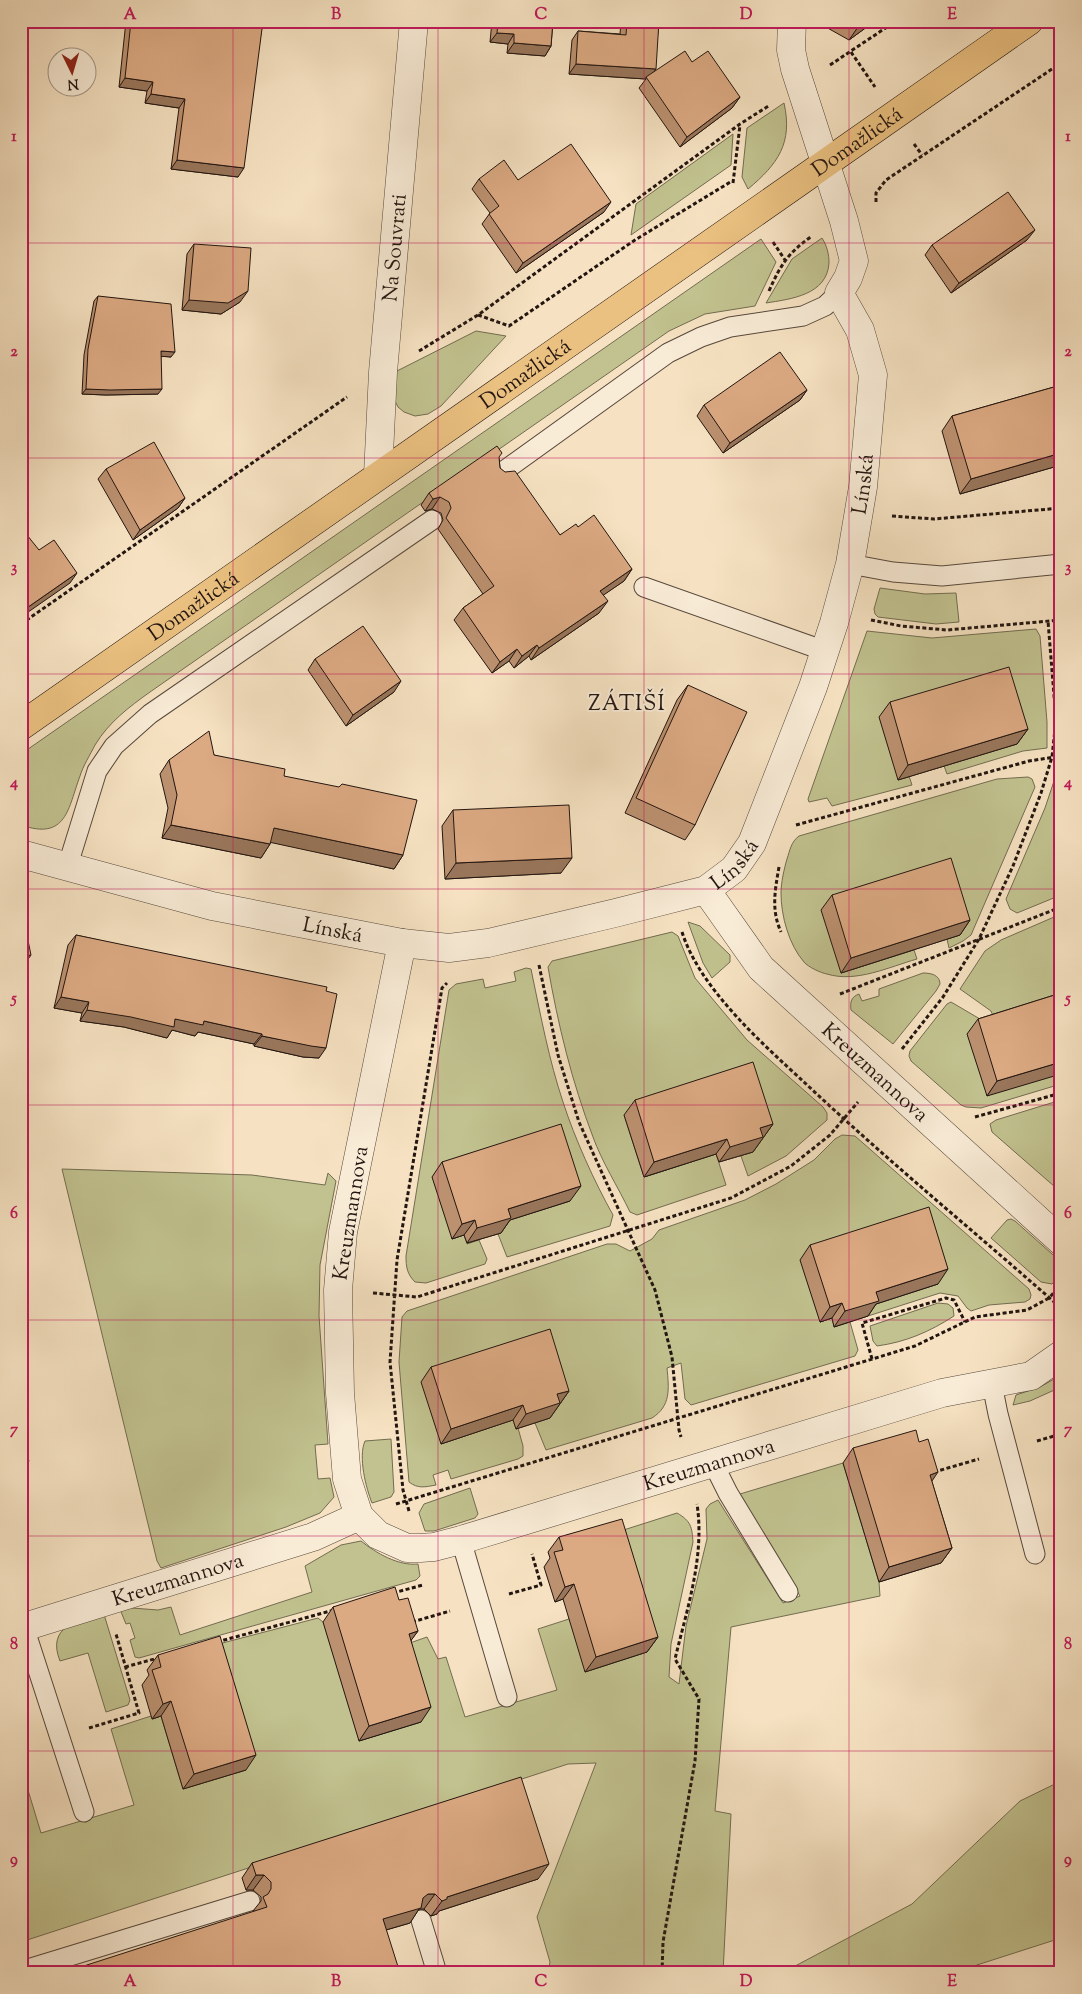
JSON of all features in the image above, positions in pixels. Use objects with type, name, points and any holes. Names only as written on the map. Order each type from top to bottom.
[{"type":"main road","name":"Domažlická","points":[[21,726],[1029,21]]},
{"type":"street","name":"Na Souvrati","points":[[378,476],[383,372],[414,21]]},
{"type":"street","points":[[792,21],[791,50],[800,85],[842,216],[854,261],[848,278],[839,293]]},
{"type":"street","name":"Línská","points":[[21,854],[212,906],[402,943],[449,948],[488,942],[706,890],[734,869],[752,843],[824,651],[850,564],[863,488],[873,375],[860,330],[839,293]]},
{"type":"street","name":"Kreuzmannova","points":[[706,890],[761,968],[1061,1241]]},
{"type":"street","name":"Kreuzmannova","points":[[402,943],[343,1232],[338,1290],[340,1393],[348,1479],[359,1516],[378,1536],[407,1548],[434,1547],[461,1540],[942,1393],[1031,1376],[1061,1355]]},
{"type":"street","name":"Kreuzmannova","points":[[23,1627],[314,1537],[359,1516]]},
{"type":"lane","points":[[501,473],[668,353],[701,337],[730,327],[803,316],[825,306],[839,293]]},
{"type":"lane","points":[[67,868],[97,770],[114,746],[150,714],[432,520]]},
{"type":"lane","points":[[850,564],[893,572],[942,576],[1061,564]]},
{"type":"lane","points":[[644,587],[824,651]]},
{"type":"lane","points":[[992,1384],[998,1414],[1035,1554]]},
{"type":"lane","points":[[702,1466],[728,1493],[788,1592]]},
{"type":"lane","points":[[461,1540],[508,1697]]},
{"type":"lane","points":[[23,1627],[84,1812]]},
{"type":"lane","points":[[21,1971],[250,1901]]},
{"type":"lane","points":[[421,1920],[437,1973]]},
{"type":"path","points":[[21,624],[383,372],[478,315],[740,124],[896,21]]},
{"type":"path","points":[[753,323],[781,265],[797,247],[876,193],[886,180],[1061,63]]},
{"type":"path","points":[[478,315],[509,326],[635,240],[732,181]]},
{"type":"path","points":[[876,193],[876,202]]},
{"type":"path","points":[[889,516],[934,519],[1061,508]]},
{"type":"path","points":[[863,619],[901,626],[947,630],[1061,620]]},
{"type":"path","points":[[338,1290],[417,1297],[731,1198],[790,1166],[830,1135],[943,998],[980,939],[1013,866],[1052,757],[1056,720],[1048,621]]},
{"type":"path","points":[[795,817],[792,826],[1029,761],[1061,756]]},
{"type":"path","points":[[780,865],[774,898],[776,921],[783,937]]},
{"type":"path","points":[[673,898],[685,940],[702,974],[750,1032],[844,1119],[1061,1308]]},
{"type":"path","points":[[838,995],[1061,907]]},
{"type":"path","points":[[538,961],[558,1055],[579,1122],[655,1290],[672,1357],[679,1430],[702,1466],[696,1571],[675,1659],[699,1699],[695,1761],[663,1942],[662,1973]]},
{"type":"path","points":[[420,1548],[402,1490],[390,1362],[397,1260],[442,988],[450,980]]},
{"type":"path","points":[[975,1117],[1061,1093]]},
{"type":"path","points":[[359,1516],[915,1346],[975,1317],[1027,1310],[1049,1298],[1061,1285]]},
{"type":"path","points":[[872,1359],[862,1323],[946,1298],[954,1300],[965,1322]]},
{"type":"path","points":[[60,1737],[139,1713],[107,1601]]},
{"type":"green space","points":[[784,103],[786,130],[781,152],[768,171],[748,189],[742,177],[747,128]]},
{"type":"green space","points":[[733,134],[731,165],[631,235],[636,204]]},
{"type":"green space","points":[[822,238],[829,256],[829,263],[827,274],[822,282],[806,294],[766,303],[792,259]]},
{"type":"green space","points":[[761,239],[776,262],[755,306],[705,314],[669,331],[150,692],[120,716],[95,745],[83,768],[68,810],[57,825],[48,829],[36,829],[21,825],[21,754]]},
{"type":"green space","points":[[476,331],[506,336],[441,406],[428,414],[415,416],[404,412],[398,407],[394,399],[395,372]]},
{"type":"green space","points":[[880,588],[925,594],[956,593],[959,622],[936,624],[878,617],[874,609]]},
{"type":"green space","points":[[1059,627],[1061,627],[1061,703],[1055,654],[1056,635]]},
{"type":"green space","points":[[1036,629],[1040,636],[1047,722],[1047,748],[1023,751],[947,774],[944,766],[909,776],[912,785],[832,806],[827,798],[809,802],[808,799],[867,631],[932,638]]},
{"type":"green space","points":[[1061,765],[1061,895],[1017,913],[1010,909],[1006,899],[1045,808],[1059,766]]},
{"type":"green space","points":[[1028,777],[1032,779],[1035,787],[971,935],[949,948],[947,939],[960,935],[940,873],[841,973],[914,950],[917,959],[872,973],[849,977],[818,971],[804,962],[790,939],[782,911],[781,893],[783,876],[789,852],[796,838],[997,779]]},
{"type":"green space","points":[[1061,914],[1061,1005],[997,1025],[991,1011],[960,989],[985,951],[1001,940]]},
{"type":"green space","points":[[688,922],[700,926],[730,955],[730,962],[712,978],[703,963]]},
{"type":"green space","points":[[672,932],[678,936],[695,978],[747,1040],[823,1107],[827,1113],[827,1120],[786,1156],[748,1176],[741,1156],[624,1115],[644,1177],[716,1154],[726,1185],[637,1215],[630,1212],[610,1175],[585,1116],[566,1053],[548,967],[552,961]]},
{"type":"green space","points":[[526,968],[531,969],[549,1054],[563,1102],[585,1160],[613,1215],[610,1226],[507,1257],[498,1234],[501,1233],[551,1139],[464,1235],[467,1244],[479,1240],[487,1259],[485,1264],[426,1283],[415,1282],[410,1276],[406,1264],[406,1256],[449,990],[456,984],[483,979],[485,988],[516,981],[514,972]]},
{"type":"green space","points":[[923,973],[932,974],[937,977],[940,984],[893,1044],[851,1010],[852,1000],[856,995],[859,994],[862,1001],[879,996],[879,989]]},
{"type":"green space","points":[[951,1002],[980,1019],[984,1029],[1059,1074],[1061,1084],[981,1108],[961,1105],[911,1061],[909,1056],[910,1051],[947,1004]]},
{"type":"green space","points":[[1061,1100],[1061,1182],[1055,1187],[992,1132],[990,1124],[996,1120]]},
{"type":"green space","points":[[842,1135],[855,1136],[1029,1289],[1031,1295],[1030,1299],[1025,1302],[989,1305],[971,1311],[958,1296],[940,1293],[868,1316],[866,1307],[832,1318],[834,1326],[850,1322],[858,1350],[855,1356],[691,1405],[685,1399],[681,1363],[667,1368],[668,1390],[666,1402],[663,1408],[652,1418],[546,1450],[535,1423],[513,1420],[516,1429],[518,1428],[523,1446],[523,1456],[518,1459],[451,1479],[448,1470],[433,1475],[436,1485],[419,1487],[409,1482],[399,1362],[402,1317],[407,1311],[607,1244],[616,1244],[630,1251],[652,1239],[659,1230],[745,1200],[776,1184],[814,1160],[835,1139]]},
{"type":"green space","points":[[62,1169],[252,1175],[325,1185],[328,1173],[336,1181],[320,1265],[319,1316],[328,1444],[315,1445],[318,1479],[330,1478],[334,1497],[320,1513],[286,1527],[161,1568],[157,1561]]},
{"type":"green space","points":[[1011,1219],[1061,1262],[1061,1274],[1052,1284],[1041,1282],[991,1238],[1007,1220]]},
{"type":"green space","points":[[938,1303],[948,1304],[953,1308],[954,1316],[936,1327],[908,1339],[877,1346],[873,1341],[870,1326]]},
{"type":"green space","points":[[1061,1375],[1061,1387],[1030,1401],[1013,1405],[1016,1395],[1040,1387]]},
{"type":"green space","points":[[391,1439],[394,1492],[391,1497],[372,1503],[365,1481],[363,1464],[362,1455],[365,1441]]},
{"type":"green space","points":[[843,1463],[879,1582],[880,1596],[731,1627],[715,1811],[731,1814],[723,1973],[548,1973],[550,1962],[537,1917],[596,1763],[568,1764],[21,1942],[21,1767],[41,1833],[134,1805],[111,1729],[151,1716],[153,1719],[161,1716],[183,1789],[211,1646],[318,1618],[323,1622],[407,1644],[427,1637],[438,1659],[446,1657],[465,1717],[557,1690],[538,1629],[569,1619],[611,1534],[677,1513],[690,1525],[693,1542],[671,1644],[669,1677],[679,1684],[686,1626],[707,1539],[706,1509],[710,1504],[718,1500],[783,1603],[800,1596],[740,1494]]},
{"type":"green space","points":[[470,1488],[478,1514],[475,1518],[434,1531],[425,1531],[419,1513],[424,1504]]},
{"type":"green space","points":[[361,1541],[373,1550],[395,1561],[418,1564],[420,1576],[416,1580],[139,1658],[135,1657],[130,1640],[135,1638],[130,1623],[126,1624],[119,1607],[158,1610],[171,1607],[180,1635],[312,1592],[305,1566],[341,1545]]},
{"type":"green space","points":[[103,1611],[130,1700],[128,1705],[106,1712],[88,1653],[60,1661],[57,1649],[57,1640],[61,1632],[67,1627]]},
{"type":"green space","points":[[1061,1781],[1061,1938],[952,1973],[782,1973],[912,1904],[1020,1801]]},
{"type":"building","points":[[131,21],[263,21],[244,168],[177,160],[185,99],[151,94],[153,82],[125,78]]},
{"type":"building","points":[[498,21],[553,21],[551,46],[514,43],[514,34],[497,33]]},
{"type":"building","points":[[627,21],[659,21],[656,69],[576,64],[578,31],[626,35]]},
{"type":"building","points":[[848,21],[866,21],[858,27]]},
{"type":"building","points":[[685,51],[692,62],[708,51],[740,97],[687,137],[646,77]]},
{"type":"building","points":[[571,144],[611,202],[523,263],[489,214],[499,206],[479,179],[504,160],[518,180]]},
{"type":"building","points":[[1008,192],[1035,230],[959,283],[932,245]]},
{"type":"building","points":[[194,244],[251,248],[248,291],[228,303],[189,300]]},
{"type":"building","points":[[98,296],[171,304],[175,352],[161,351],[162,389],[86,389],[88,349]]},
{"type":"building","points":[[780,352],[807,390],[730,443],[704,405]]},
{"type":"building","points":[[1061,385],[1061,453],[971,479],[952,416]]},
{"type":"building","points":[[154,442],[185,498],[140,530],[106,469]]},
{"type":"building","points":[[497,446],[502,453],[499,457],[500,468],[505,472],[515,471],[560,535],[576,524],[578,527],[594,515],[632,569],[600,591],[608,601],[539,648],[537,645],[522,656],[517,649],[500,662],[463,608],[494,586],[446,518],[451,508],[449,502],[440,497],[433,499],[429,493]]},
{"type":"building","points":[[27,535],[39,550],[54,540],[77,573],[21,612],[21,540]]},
{"type":"building","points":[[363,626],[401,681],[353,715],[315,659]]},
{"type":"building","points":[[1009,667],[1028,729],[908,765],[890,702]]},
{"type":"building","points":[[688,685],[747,712],[695,825],[636,798]]},
{"type":"building","points":[[209,731],[214,755],[285,769],[284,776],[339,787],[342,784],[417,800],[403,855],[274,828],[270,844],[171,825],[177,795],[169,760]]},
{"type":"building","points":[[569,805],[572,858],[456,863],[453,810]]},
{"type":"building","points":[[951,858],[970,920],[851,958],[832,895]]},
{"type":"building","points":[[25,926],[31,955],[21,957],[21,927]]},
{"type":"building","points":[[76,935],[327,987],[326,991],[337,994],[326,1048],[262,1036],[262,1034],[204,1021],[203,1025],[175,1019],[174,1027],[131,1017],[87,1010],[89,1002],[61,997]]},
{"type":"building","points":[[1061,993],[1061,1062],[997,1081],[978,1019]]},
{"type":"building","points":[[753,1062],[773,1124],[760,1128],[763,1137],[730,1147],[727,1139],[654,1162],[635,1100]]},
{"type":"building","points":[[561,1124],[581,1186],[508,1209],[511,1218],[477,1228],[475,1220],[462,1224],[442,1162]]},
{"type":"building","points":[[929,1207],[948,1269],[876,1292],[879,1301],[845,1311],[842,1303],[830,1307],[810,1245]]},
{"type":"building","points":[[550,1329],[569,1391],[557,1394],[560,1403],[526,1414],[523,1405],[451,1429],[431,1367]]},
{"type":"building","points":[[21,1430],[27,1431],[22,1446],[29,1461],[21,1464]]},
{"type":"building","points":[[916,1430],[919,1442],[928,1439],[938,1472],[930,1475],[952,1548],[889,1567],[853,1448]]},
{"type":"building","points":[[622,1519],[658,1637],[596,1657],[574,1584],[565,1587],[554,1552],[563,1550],[559,1537]]},
{"type":"building","points":[[395,1587],[399,1600],[408,1598],[418,1631],[409,1634],[431,1707],[369,1726],[333,1607]]},
{"type":"building","points":[[220,1636],[256,1755],[194,1774],[171,1701],[163,1704],[152,1670],[161,1667],[158,1655]]},
{"type":"building","points":[[521,1777],[549,1864],[447,1897],[447,1899],[442,1901],[435,1894],[428,1894],[423,1898],[421,1908],[383,1919],[400,1973],[62,1973],[267,1907],[263,1897],[271,1889],[271,1882],[264,1875],[256,1875],[252,1863]]},
{"type":"railway","points":[[1054,1973],[1061,1971]]},
{"type":"district","name":"ZÁTIŠÍ","points":[[627,702]]}]
